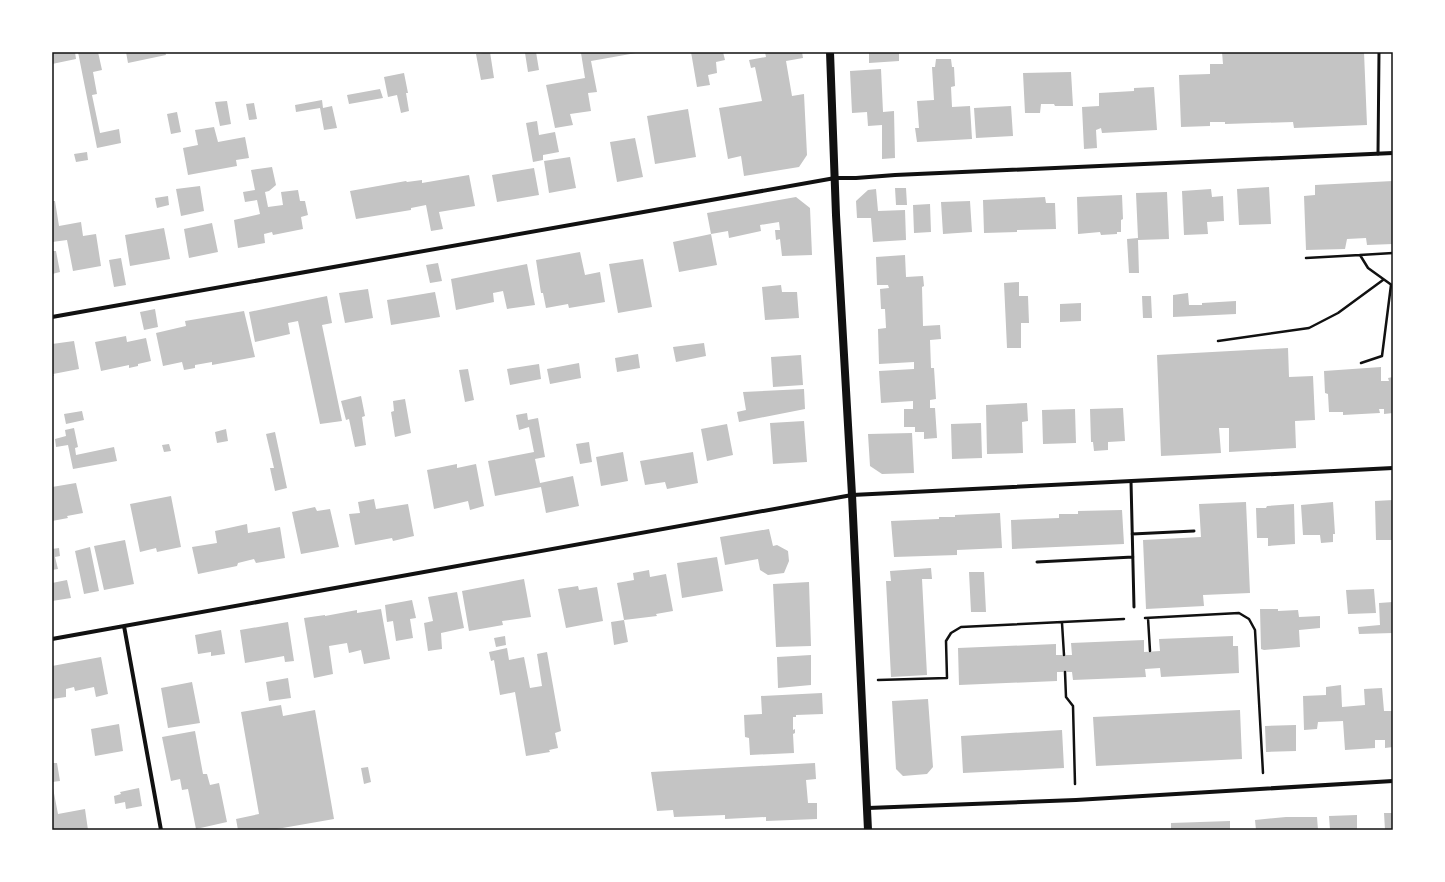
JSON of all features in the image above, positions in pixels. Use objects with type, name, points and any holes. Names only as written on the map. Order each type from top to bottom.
[{"type":"main road","points":[[830,52],[836,223],[862,681],[868,830]]},
{"type":"street","points":[[52,317],[835,178],[856,178],[895,174],[1393,153]]},
{"type":"street","points":[[52,639],[852,495],[1393,468]]},
{"type":"street","points":[[124,626],[161,830]]},
{"type":"street","points":[[868,808],[1076,800],[1393,781]]},
{"type":"lane","points":[[1378,154],[1379,52]]},
{"type":"lane","points":[[1130,481],[1134,607]]},
{"type":"lane","points":[[1132,534],[1194,531]]},
{"type":"lane","points":[[1037,562],[1133,557]]},
{"type":"path","points":[[1306,258],[1393,253]]},
{"type":"path","points":[[1360,255],[1368,268],[1392,285],[1382,356],[1361,363]]},
{"type":"path","points":[[1218,341],[1309,328],[1338,313],[1383,280]]},
{"type":"path","points":[[1140,618],[1239,613],[1249,619],[1255,630],[1264,788]]},
{"type":"path","points":[[1148,618],[1150,650]]},
{"type":"path","points":[[862,681],[947,678],[946,641],[951,633],[961,627],[1124,619]]},
{"type":"path","points":[[1062,623],[1064,655]]},
{"type":"path","points":[[1065,672],[1066,697],[1073,706],[1076,800]]},
{"type":"building","points":[[52,52],[75,52],[76,59],[52,64]]},
{"type":"building","points":[[78,52],[98,52],[102,70],[93,72],[97,94],[92,95],[100,133],[119,129],[121,143],[97,148]]},
{"type":"building","points":[[126,52],[165,52],[166,55],[128,63]]},
{"type":"building","points":[[490,52],[494,78],[481,80],[476,54]]},
{"type":"building","points":[[536,52],[539,70],[528,72],[525,53]]},
{"type":"building","points":[[691,52],[723,52],[725,60],[716,62],[717,73],[708,75],[710,85],[697,87]]},
{"type":"building","points":[[765,52],[802,52],[803,58],[786,61],[792,96],[804,94],[807,155],[799,167],[744,176],[741,156],[728,159],[719,108],[762,101],[755,67],[751,68],[749,60],[766,57]]},
{"type":"building","points":[[869,52],[899,52],[899,61],[869,63]]},
{"type":"building","points":[[1222,52],[1364,52],[1367,125],[1294,128],[1293,122],[1225,124],[1225,122],[1210,122],[1210,126],[1181,127],[1179,75],[1210,74],[1210,64],[1223,64]]},
{"type":"building","points":[[581,53],[636,53],[591,61],[597,92],[588,93],[591,111],[570,114],[573,125],[555,128],[546,85],[585,78]]},
{"type":"building","points":[[936,59],[951,59],[952,67],[954,67],[955,86],[951,87],[952,107],[970,106],[972,139],[917,142],[915,128],[919,128],[917,101],[934,100],[932,67],[935,67]]},
{"type":"building","points":[[881,69],[883,112],[894,111],[895,158],[882,159],[882,125],[868,126],[867,112],[852,113],[850,71]]},
{"type":"building","points":[[1071,72],[1073,106],[1041,104],[1040,113],[1025,113],[1023,73]]},
{"type":"building","points":[[404,73],[408,93],[406,93],[409,111],[401,113],[397,95],[388,97],[384,77]]},
{"type":"building","points":[[1154,87],[1157,130],[1102,133],[1101,128],[1096,130],[1097,148],[1084,149],[1082,107],[1099,106],[1099,93],[1134,91],[1134,88]]},
{"type":"building","points":[[380,89],[383,98],[349,104],[347,95]]},
{"type":"building","points":[[322,100],[323,108],[332,106],[337,128],[324,130],[320,108],[296,112],[295,105]]},
{"type":"building","points":[[227,101],[231,124],[220,126],[215,102]]},
{"type":"building","points":[[254,103],[257,119],[249,120],[246,104]]},
{"type":"building","points":[[1011,106],[1013,136],[976,138],[974,108]]},
{"type":"building","points":[[688,109],[696,157],[655,164],[647,116]]},
{"type":"building","points":[[177,112],[181,132],[171,134],[167,114]]},
{"type":"building","points":[[537,121],[539,135],[555,132],[559,152],[543,155],[543,160],[533,162],[526,123]]},
{"type":"building","points":[[214,127],[218,142],[245,137],[249,158],[236,160],[237,166],[188,175],[183,148],[198,145],[195,130]]},
{"type":"building","points":[[635,138],[643,177],[617,182],[610,142]]},
{"type":"building","points":[[87,152],[88,160],[76,162],[74,154]]},
{"type":"building","points":[[570,157],[576,188],[549,193],[544,161]]},
{"type":"building","points":[[272,167],[276,185],[269,191],[265,192],[268,207],[283,205],[281,192],[298,190],[300,201],[305,201],[308,215],[301,217],[303,229],[273,235],[272,232],[264,234],[265,243],[238,248],[234,220],[260,214],[257,200],[245,202],[243,192],[255,190],[251,170]]},
{"type":"building","points":[[534,168],[539,195],[497,202],[492,175]]},
{"type":"building","points":[[469,175],[475,206],[439,212],[443,229],[431,231],[426,205],[411,208],[411,210],[356,219],[350,191],[406,181],[422,180],[422,183]]},
{"type":"building","points":[[1393,181],[1393,244],[1367,245],[1366,238],[1347,239],[1345,249],[1306,250],[1304,196],[1315,195],[1315,185]]},
{"type":"building","points":[[200,186],[204,211],[181,216],[176,189]]},
{"type":"building","points":[[1269,187],[1271,224],[1239,225],[1237,189]]},
{"type":"building","points":[[895,188],[906,188],[907,205],[896,205]]},
{"type":"building","points":[[876,189],[878,211],[905,210],[906,240],[873,242],[871,218],[857,218],[856,201],[868,190]]},
{"type":"building","points":[[1211,189],[1212,197],[1223,196],[1224,221],[1207,222],[1208,234],[1184,235],[1182,191]]},
{"type":"building","points":[[1167,192],[1169,239],[1138,240],[1139,273],[1129,273],[1127,239],[1138,238],[1136,193]]},
{"type":"building","points":[[1122,195],[1123,219],[1121,220],[1121,232],[1117,232],[1117,234],[1101,235],[1100,232],[1078,234],[1077,197]]},
{"type":"building","points":[[168,196],[169,205],[157,208],[155,198]]},
{"type":"building","points":[[796,197],[810,208],[812,255],[782,256],[780,239],[776,240],[775,230],[780,230],[779,222],[760,225],[761,231],[729,238],[728,231],[711,234],[707,213]]},
{"type":"building","points":[[1045,197],[1046,203],[1055,203],[1056,229],[984,233],[983,200]]},
{"type":"building","points":[[52,201],[55,201],[59,226],[81,222],[83,236],[96,234],[101,266],[73,271],[67,240],[52,242]]},
{"type":"building","points":[[970,201],[972,232],[943,234],[941,202]]},
{"type":"building","points":[[930,204],[931,232],[914,233],[913,205]]},
{"type":"building","points":[[212,223],[218,252],[189,258],[184,229]]},
{"type":"building","points":[[164,228],[170,259],[130,266],[125,235]]},
{"type":"building","points":[[711,234],[717,265],[679,272],[673,242]]},
{"type":"building","points":[[52,251],[56,251],[60,272],[52,274]]},
{"type":"building","points":[[580,252],[585,275],[600,272],[605,302],[569,308],[568,304],[546,308],[543,293],[541,293],[536,260]]},
{"type":"building","points":[[905,255],[906,277],[923,276],[923,326],[940,325],[941,339],[930,340],[931,368],[934,368],[936,399],[930,400],[930,408],[935,408],[937,438],[924,439],[924,432],[915,432],[915,427],[904,427],[904,409],[913,409],[913,401],[881,403],[879,371],[914,369],[914,362],[879,364],[878,329],[886,328],[885,309],[881,309],[880,289],[889,288],[888,285],[877,285],[876,257]]},
{"type":"building","points":[[121,258],[126,285],[114,287],[109,260]]},
{"type":"building","points":[[643,259],[652,307],[618,313],[609,264]]},
{"type":"building","points":[[438,263],[442,281],[430,283],[426,265]]},
{"type":"building","points":[[527,264],[535,305],[507,309],[503,291],[493,293],[494,302],[456,310],[451,279]]},
{"type":"building","points":[[1019,282],[1019,296],[1028,296],[1029,323],[1021,323],[1021,348],[1007,348],[1004,283]]},
{"type":"building","points":[[781,285],[782,292],[797,292],[799,318],[765,320],[762,287]]},
{"type":"building","points":[[368,289],[373,318],[345,323],[339,293]]},
{"type":"building","points":[[435,292],[440,317],[391,325],[387,300]]},
{"type":"building","points":[[1188,293],[1189,305],[1236,301],[1236,314],[1173,317],[1173,295]]},
{"type":"building","points":[[327,296],[332,323],[322,325],[342,421],[320,424],[298,321],[288,323],[290,334],[255,342],[249,312]]},
{"type":"building","points":[[1142,296],[1151,296],[1152,318],[1143,318]]},
{"type":"building","points":[[1081,303],[1081,321],[1060,322],[1060,304]]},
{"type":"building","points":[[155,309],[158,327],[144,330],[140,312]]},
{"type":"building","points":[[244,311],[255,357],[212,365],[212,362],[195,365],[195,368],[184,370],[182,362],[163,366],[156,333],[186,326],[185,321]]},
{"type":"building","points":[[126,336],[127,342],[146,338],[151,361],[129,368],[129,365],[101,371],[95,342]]},
{"type":"building","points":[[74,341],[79,369],[53,374],[54,376],[52,376],[52,344]]},
{"type":"building","points":[[704,343],[706,356],[676,362],[673,347]]},
{"type":"building","points":[[1288,348],[1289,377],[1313,376],[1315,420],[1295,421],[1296,448],[1229,452],[1229,428],[1219,428],[1221,453],[1161,456],[1157,355]]},
{"type":"building","points":[[638,354],[640,368],[617,372],[615,358]]},
{"type":"building","points":[[801,355],[803,385],[773,387],[771,357]]},
{"type":"building","points":[[579,363],[581,378],[550,384],[547,369]]},
{"type":"building","points":[[539,364],[541,379],[510,385],[507,369]]},
{"type":"building","points":[[1381,367],[1381,381],[1389,381],[1388,378],[1393,377],[1393,413],[1384,414],[1384,409],[1379,409],[1380,413],[1343,415],[1343,412],[1329,412],[1328,394],[1325,393],[1324,371]]},
{"type":"building","points":[[468,369],[474,400],[465,402],[459,370]]},
{"type":"building","points":[[804,389],[805,409],[739,422],[737,412],[746,410],[743,392]]},
{"type":"building","points":[[361,396],[365,416],[362,417],[366,445],[355,447],[349,419],[346,420],[341,401]]},
{"type":"building","points":[[405,399],[411,433],[395,437],[391,412],[394,411],[393,401]]},
{"type":"building","points":[[1027,403],[1028,421],[1022,422],[1023,453],[987,454],[986,405]]},
{"type":"building","points":[[1123,408],[1125,441],[1108,442],[1108,450],[1094,451],[1093,442],[1091,442],[1090,409]]},
{"type":"building","points":[[1075,409],[1076,443],[1043,444],[1042,410]]},
{"type":"building","points":[[82,411],[84,420],[66,424],[64,414]]},
{"type":"building","points":[[527,413],[528,420],[538,418],[545,457],[535,459],[540,483],[573,476],[579,506],[546,513],[541,487],[495,496],[488,461],[534,452],[529,427],[519,430],[516,415]]},
{"type":"building","points":[[804,421],[807,462],[773,464],[770,423]]},
{"type":"building","points":[[981,423],[982,458],[952,459],[951,424]]},
{"type":"building","points":[[727,424],[733,455],[707,461],[701,429]]},
{"type":"building","points":[[74,428],[78,447],[75,448],[76,455],[114,447],[117,461],[73,469],[68,445],[56,447],[55,439],[66,436],[65,430]]},
{"type":"building","points":[[226,429],[228,441],[217,443],[215,432]]},
{"type":"building","points":[[275,432],[287,488],[275,491],[270,468],[274,468],[266,434]]},
{"type":"building","points":[[912,433],[914,473],[882,474],[870,466],[868,434]]},
{"type":"building","points":[[589,442],[592,462],[580,464],[576,444]]},
{"type":"building","points":[[169,444],[171,451],[164,452],[162,445]]},
{"type":"building","points":[[623,452],[628,481],[601,486],[596,457]]},
{"type":"building","points":[[693,452],[698,483],[667,489],[665,482],[645,485],[640,461]]},
{"type":"building","points":[[457,464],[457,468],[476,464],[484,506],[470,510],[468,501],[434,509],[427,470]]},
{"type":"building","points":[[76,483],[83,513],[52,521],[52,487]]},
{"type":"building","points":[[171,496],[181,547],[157,552],[156,548],[140,552],[130,504]]},
{"type":"building","points":[[374,499],[376,509],[408,504],[414,536],[393,541],[392,538],[355,545],[349,514],[360,513],[358,502]]},
{"type":"building","points":[[1393,500],[1393,540],[1376,540],[1375,501]]},
{"type":"building","points":[[1246,502],[1250,593],[1203,595],[1204,606],[1146,609],[1143,540],[1201,537],[1199,504]]},
{"type":"building","points":[[1333,502],[1335,534],[1333,534],[1333,542],[1321,543],[1320,535],[1303,535],[1301,505]]},
{"type":"building","points":[[1294,504],[1295,544],[1268,546],[1268,538],[1257,538],[1256,508]]},
{"type":"building","points":[[315,507],[317,511],[330,509],[339,547],[301,554],[292,512]]},
{"type":"building","points":[[1122,510],[1124,544],[1012,549],[1011,520],[1059,518],[1059,514],[1078,514],[1078,511]]},
{"type":"building","points":[[1000,513],[1002,548],[957,550],[957,555],[894,557],[891,521],[939,519],[939,517],[955,517],[955,515]]},
{"type":"building","points":[[247,524],[248,533],[280,527],[285,558],[256,563],[254,559],[238,563],[237,566],[198,574],[192,547],[217,543],[215,531]]},
{"type":"building","points":[[769,529],[773,546],[777,545],[788,551],[789,561],[784,573],[768,575],[760,570],[758,559],[725,565],[720,537]]},
{"type":"building","points":[[125,540],[134,584],[104,590],[94,546]]},
{"type":"building","points":[[90,547],[99,591],[84,594],[75,551]]},
{"type":"building","points":[[59,548],[60,556],[55,557],[58,569],[52,570],[52,549]]},
{"type":"building","points":[[717,557],[723,591],[682,598],[677,563]]},
{"type":"building","points":[[931,568],[932,579],[922,579],[927,675],[891,677],[886,581],[891,581],[890,571]]},
{"type":"building","points":[[649,570],[650,577],[666,574],[673,611],[656,614],[657,616],[624,620],[617,583],[634,580],[633,573]]},
{"type":"building","points":[[969,572],[984,572],[986,612],[971,612]]},
{"type":"building","points":[[524,579],[531,617],[502,621],[503,625],[469,631],[462,591]]},
{"type":"building","points":[[67,580],[71,598],[52,601],[52,583]]},
{"type":"building","points":[[809,582],[811,646],[776,647],[773,584]]},
{"type":"building","points":[[578,586],[579,590],[597,587],[603,621],[566,628],[558,589]]},
{"type":"building","points":[[1374,589],[1376,613],[1348,614],[1346,590]]},
{"type":"building","points":[[457,592],[464,628],[441,633],[442,649],[428,651],[424,623],[433,621],[428,597]]},
{"type":"building","points":[[412,600],[416,618],[410,619],[413,638],[396,641],[393,621],[387,622],[385,605]]},
{"type":"building","points":[[1393,602],[1393,633],[1359,634],[1358,627],[1380,625],[1379,603]]},
{"type":"building","points":[[381,609],[390,659],[364,664],[361,650],[349,653],[347,643],[329,646],[333,674],[314,678],[304,618],[357,610],[357,613]]},
{"type":"building","points":[[1260,609],[1278,609],[1278,611],[1298,610],[1299,617],[1320,616],[1320,628],[1299,630],[1300,647],[1264,650],[1261,649]]},
{"type":"building","points":[[624,620],[628,642],[614,645],[611,622]]},
{"type":"building","points":[[288,622],[294,661],[285,662],[284,656],[245,663],[240,630]]},
{"type":"building","points":[[221,630],[225,654],[211,656],[211,652],[198,654],[195,635]]},
{"type":"building","points":[[505,636],[506,645],[496,647],[494,638]]},
{"type":"building","points":[[1233,636],[1233,646],[1238,646],[1239,673],[1161,677],[1160,668],[1145,669],[1146,677],[1073,680],[1072,672],[1057,672],[1057,681],[959,685],[958,648],[1056,644],[1056,655],[1072,655],[1071,643],[1144,640],[1144,652],[1160,651],[1159,639]]},
{"type":"building","points":[[507,648],[509,660],[524,657],[530,688],[542,686],[537,654],[547,652],[561,731],[555,733],[558,748],[549,750],[550,752],[526,756],[515,692],[500,695],[494,660],[491,661],[489,652]]},
{"type":"building","points":[[811,655],[811,685],[778,688],[777,657]]},
{"type":"building","points":[[101,657],[108,694],[96,697],[94,687],[75,691],[74,687],[66,689],[66,697],[52,699],[52,666]]},
{"type":"building","points":[[288,678],[291,698],[269,701],[266,682]]},
{"type":"building","points":[[192,682],[200,723],[168,728],[161,688]]},
{"type":"building","points":[[1341,685],[1342,707],[1365,705],[1364,689],[1382,688],[1384,711],[1393,711],[1393,747],[1385,748],[1385,740],[1375,740],[1375,748],[1345,750],[1343,721],[1318,722],[1317,729],[1304,730],[1303,696],[1326,695],[1326,687]]},
{"type":"building","points":[[822,693],[823,714],[796,715],[796,717],[793,717],[793,730],[795,729],[795,733],[793,734],[794,753],[750,755],[749,738],[745,737],[744,715],[762,714],[761,696]]},
{"type":"building","points":[[928,699],[933,767],[927,774],[903,776],[896,769],[892,701]]},
{"type":"building","points":[[281,705],[283,716],[315,710],[334,819],[271,830],[238,830],[236,819],[259,814],[241,712]]},
{"type":"building","points":[[1240,710],[1242,759],[1096,766],[1093,717]]},
{"type":"building","points":[[119,724],[123,751],[95,756],[91,729]]},
{"type":"building","points":[[1296,725],[1296,751],[1266,752],[1265,726]]},
{"type":"building","points":[[1062,730],[1064,768],[963,773],[961,736]]},
{"type":"building","points":[[195,731],[203,774],[207,774],[210,785],[219,783],[227,822],[196,829],[188,789],[182,790],[180,779],[171,781],[162,737]]},
{"type":"building","points":[[52,763],[57,763],[60,781],[52,782]]},
{"type":"building","points":[[815,763],[816,779],[806,780],[808,803],[817,803],[817,819],[766,821],[766,817],[725,819],[725,815],[674,817],[673,810],[657,811],[651,772]]},
{"type":"building","points":[[368,767],[371,782],[364,784],[361,768]]},
{"type":"building","points":[[53,788],[58,814],[85,809],[88,830],[52,830]]},
{"type":"building","points":[[139,788],[142,806],[126,809],[125,802],[115,804],[114,796],[121,794],[120,792]]},
{"type":"building","points":[[1384,813],[1393,813],[1393,830],[1385,830]]},
{"type":"building","points":[[1357,815],[1357,830],[1330,830],[1329,816]]},
{"type":"building","points":[[1286,817],[1317,817],[1318,830],[1256,830],[1255,820]]},
{"type":"building","points":[[1230,821],[1230,830],[1171,830],[1171,823]]}]
